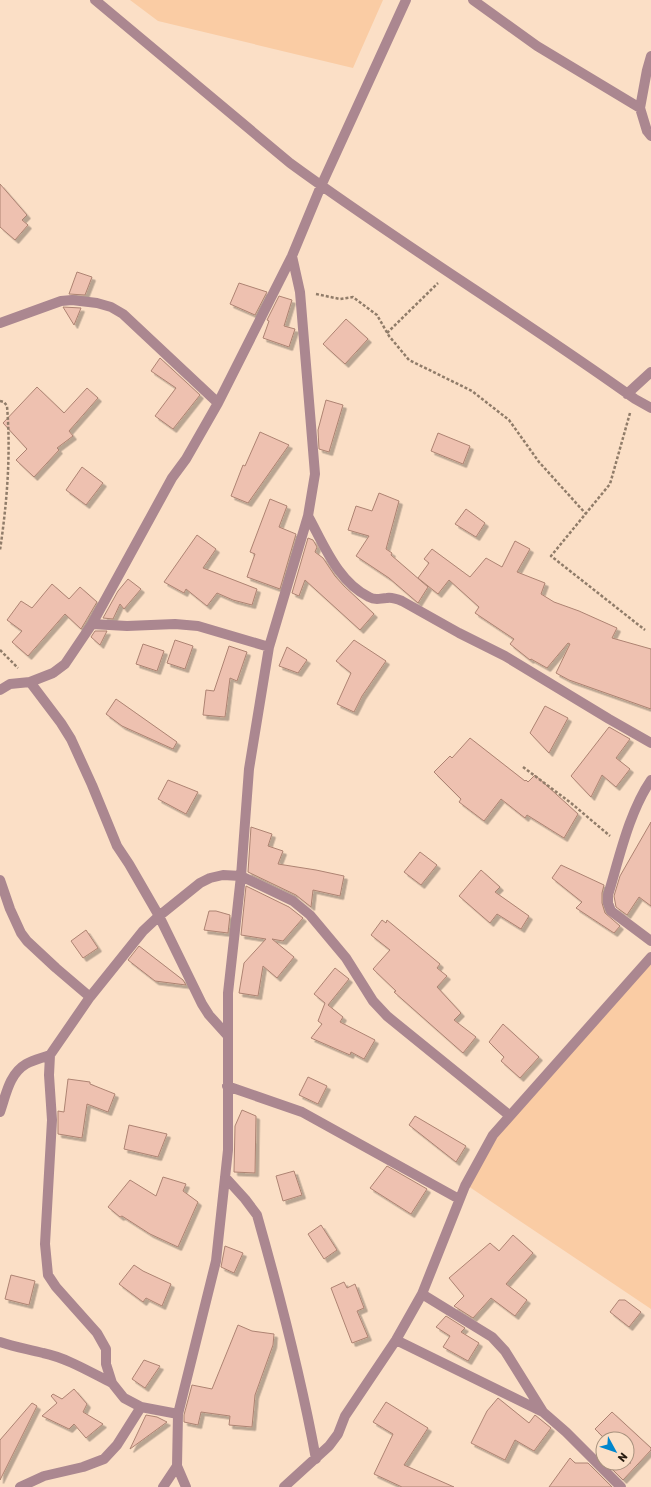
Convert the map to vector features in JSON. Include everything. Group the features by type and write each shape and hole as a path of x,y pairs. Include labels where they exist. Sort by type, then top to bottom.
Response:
{"street":[{"path":"95,0 269,146 321,186 631,396 651,408"},
{"path":"0,690 10,684 30,682 52,674 65,664 92,624 172,478 186,459 218,403 292,256 321,186 406,0"},
{"path":"473,0 537,46 640,108"},
{"path":"651,56 640,108 647,131 651,136"},
{"path":"186,1487 177,1466 178,1414 216,1261 228,1150 228,993 241,876 248,769 269,647 308,516 315,474 300,292 292,256"},
{"path":"0,323 61,301 72,300 111,307 123,314 218,403"},
{"path":"631,396 651,372"},
{"path":"308,516 331,559 348,582 370,598 378,600 395,598 402,601 459,633 505,656 609,719 651,742"},
{"path":"92,624 127,626 175,624 198,626 269,647"},
{"path":"30,682 61,723 71,739 90,779 117,846 159,916 202,1004 209,1015 227,1034"},
{"path":"651,780 637,805 622,847 608,895 608,903 611,911 651,941"},
{"path":"178,1414 141,1407 124,1398 112,1383 106,1364 106,1350 97,1333 56,1287 48,1275 44,1244 52,1120 49,1070 50,1055 90,997 142,932 159,916 200,884 210,878 223,875 241,876 293,901 310,915 346,958 373,1001 387,1016 509,1115"},
{"path":"0,880 14,920 24,937 56,968 90,997"},
{"path":"284,1487 330,1446 338,1434 345,1416 396,1340 422,1294 459,1199 493,1135 509,1115 540,1084 651,957"},
{"path":"0,1112 11,1079 17,1070 27,1064 50,1055"},
{"path":"228,1086 302,1112 459,1199"},
{"path":"225,1177 257,1215 276,1280 303,1388 316,1459"},
{"path":"422,1294 492,1336 505,1351 543,1412"},
{"path":"396,1340 543,1412 566,1432 621,1487"},
{"path":"0,1342 25,1350 43,1353 71,1363 112,1383"},
{"path":"20,1487 44,1476 83,1467 104,1459 117,1445 141,1407"},
{"path":"163,1487 177,1466"}],"path":[{"path":"387,333 450,272"},
{"path":"300,292 340,299 353,297 377,315 387,333 409,360 472,391 509,420 539,462 586,514"},
{"path":"631,396 610,484 551,556 645,630"},
{"path":"0,400 7,406 9,452 5,517 0,550"},
{"path":"0,650 30,682"},
{"path":"523,767 571,803 622,847"}],"shaded area":[{"path":"130,0 383,0 353,68 158,21"},
{"path":"651,959 651,1309 468,1186 496,1125"}],"building":[{"path":"0,184 27,215 22,220 28,225 15,240 0,227"},
{"path":"77,272 92,277 85,295 69,294"},
{"path":"239,283 267,292 255,315 230,304"},
{"path":"279,296 292,300 284,326 295,329 289,347 263,338 269,321 267,320"},
{"path":"63,307 81,308 74,325"},
{"path":"346,319 368,339 345,364 323,344"},
{"path":"160,358 200,395 173,429 155,416 176,388 151,371"},
{"path":"37,387 64,413 87,388 98,398 69,431 73,436 57,448 59,450 34,477 16,460 27,449 3,423"},
{"path":"326,400 343,405 329,452 319,449 318,430"},
{"path":"260,432 289,445 248,503 231,496 243,465 245,466"},
{"path":"438,433 470,446 463,464 431,451"},
{"path":"82,467 103,483 86,505 66,490"},
{"path":"379,493 399,501 386,549 428,587 418,603 389,578 356,556 369,536 348,530 356,506 372,511"},
{"path":"270,499 287,506 279,527 296,534 280,589 247,577 255,554 250,552"},
{"path":"466,509 485,523 476,537 455,524"},
{"path":"197,535 216,549 203,568 257,589 252,605 233,600 217,593 207,606 186,589 184,593 164,582"},
{"path":"308,538 313,540 317,547 315,552 323,558 335,576 374,614 360,630 305,580 299,596 292,593"},
{"path":"515,541 530,549 517,572 545,583 541,594 554,602 579,611 617,628 612,638 651,649 651,709 569,680 556,673 570,644 568,643 547,668 531,659 530,660 510,644 514,639 475,613 479,607 449,580 438,594 418,578 429,563 424,559 432,549 470,577 486,558 502,567"},
{"path":"128,579 141,589 124,609 120,604 113,619 103,618 118,591"},
{"path":"52,584 69,599 80,587 97,602 81,629 65,614 28,656 12,642 22,631 7,620 21,601 32,608"},
{"path":"95,631 107,631 100,645 91,637"},
{"path":"175,640 193,646 185,669 167,663"},
{"path":"354,640 386,661 362,696 354,712 337,704 351,673 336,661"},
{"path":"143,644 164,651 157,671 136,664"},
{"path":"229,646 247,652 237,681 230,678 225,717 203,715 206,690 214,691"},
{"path":"287,647 307,660 298,673 279,666"},
{"path":"116,699 177,742 173,749 122,726 106,714"},
{"path":"545,706 568,718 549,753 530,733"},
{"path":"609,727 630,739 616,758 630,769 616,787 602,775 591,797 571,776"},
{"path":"470,738 525,781 526,780 528,782 535,775 578,814 564,838 527,815 525,818 501,799 484,821 459,802 461,799 434,772 450,756 452,758"},
{"path":"168,780 198,792 186,814 158,799"},
{"path":"651,822 651,906 639,897 627,915 616,907 614,896 620,876"},
{"path":"251,827 272,834 268,846 283,851 278,864 344,876 340,896 313,890 311,907 296,895 248,872"},
{"path":"420,852 437,865 421,885 404,872"},
{"path":"561,865 604,885 602,903 605,913 620,926 614,933 576,908 582,902 552,878"},
{"path":"481,870 500,887 495,892 529,916 521,929 497,914 490,923 459,896"},
{"path":"246,886 289,907 303,918 283,941 272,939 294,957 277,978 263,966 258,996 239,993 244,963 266,939 241,935"},
{"path":"209,911 216,911 230,915 228,933 204,930"},
{"path":"382,920 386,923 387,920 440,964 437,968 447,976 437,987 461,1013 454,1020 476,1037 463,1053 394,992 396,991 373,969 390,950 371,935"},
{"path":"86,930 98,948 83,958 71,941"},
{"path":"139,946 183,980 186,985 155,981 128,960"},
{"path":"335,968 349,979 328,1005 343,1017 340,1022 375,1040 364,1059 351,1052 350,1055 311,1038 322,1024 318,1021 325,1003 314,994"},
{"path":"503,1024 539,1057 520,1078 501,1061 504,1057 489,1042"},
{"path":"308,1077 327,1086 318,1104 299,1095"},
{"path":"68,1079 90,1082 90,1084 115,1094 108,1112 87,1104 82,1138 58,1134 58,1111 64,1112"},
{"path":"242,1110 256,1116 255,1173 234,1172 235,1126"},
{"path":"415,1116 466,1146 456,1162 409,1125"},
{"path":"129,1125 167,1134 158,1157 124,1149"},
{"path":"387,1166 427,1189 411,1214 370,1188"},
{"path":"294,1171 302,1195 283,1201 276,1176"},
{"path":"163,1177 186,1184 183,1191 198,1202 178,1247 150,1234 122,1216 120,1217 108,1207 130,1180 156,1196"},
{"path":"321,1225 337,1250 324,1259 308,1234"},
{"path":"513,1235 533,1253 506,1284 527,1300 515,1316 491,1298 473,1318 454,1306 464,1296 449,1278 490,1243 499,1251"},
{"path":"225,1246 243,1253 234,1273 221,1267"},
{"path":"134,1265 143,1271 171,1284 162,1306 146,1298 143,1302 119,1284"},
{"path":"11,1275 35,1281 29,1305 5,1299"},
{"path":"344,1282 347,1288 355,1284 364,1308 357,1311 368,1337 352,1343 331,1288"},
{"path":"619,1300 625,1300 641,1312 629,1327 610,1312"},
{"path":"446,1316 465,1328 461,1332 479,1343 468,1361 443,1347 450,1336 436,1327"},
{"path":"238,1325 252,1331 274,1334 273,1345 255,1395 252,1427 229,1425 230,1416 201,1412 198,1425 184,1422 184,1415 192,1385 212,1389"},
{"path":"144,1360 160,1366 145,1388 132,1379"},
{"path":"74,1389 87,1404 83,1412 103,1424 86,1438 74,1424 69,1429 42,1416 57,1403 51,1396 53,1394 62,1399"},
{"path":"498,1398 529,1423 535,1415 551,1428 534,1451 515,1440 505,1460 471,1443 487,1411"},
{"path":"386,1402 428,1428 404,1465 454,1487 402,1487 374,1474 393,1434 373,1422"},
{"path":"32,1403 37,1406 0,1480 0,1440"},
{"path":"612,1412 633,1431 597,1431 595,1429"},
{"path":"146,1415 157,1417 167,1422 130,1449"},
{"path":"635,1433 651,1448 651,1450 635,1467"},
{"path":"570,1458 575,1463 588,1463 612,1487 549,1487"},
{"path":"614,1471 631,1471 623,1480"}]}
